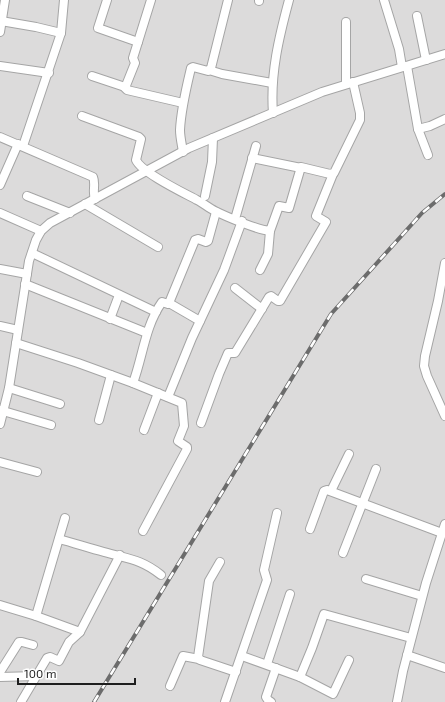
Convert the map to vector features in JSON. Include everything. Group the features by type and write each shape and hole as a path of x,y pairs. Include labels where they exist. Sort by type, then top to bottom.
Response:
{"street":[{"path":"0,32 5,0"},
{"path":"0,183 20,145 49,73 62,33 64,0"},
{"path":"107,0 98,28 138,42"},
{"path":"125,87 135,63 133,58 151,0"},
{"path":"210,70 228,0"},
{"path":"273,113 272,83 281,30 289,0"},
{"path":"384,0 404,67 418,129 428,155"},
{"path":"417,16 426,60"},
{"path":"1,21 62,33"},
{"path":"201,423 228,353 235,353 270,296 280,301 326,222 316,216 333,174 360,120 360,113 350,83 346,22"},
{"path":"0,424 2,410 9,388 25,284 32,253 41,231 50,223 183,152 213,138 322,92 445,54"},
{"path":"0,66 49,73"},
{"path":"183,152 180,131 183,102 191,68 193,67 210,70 222,74 272,83"},
{"path":"92,76 125,87 126,90 183,102"},
{"path":"82,116 139,137 141,139 136,161 148,171 181,192 196,199 216,212 270,231"},
{"path":"418,129 430,126 445,119"},
{"path":"0,137 93,177 93,192 95,199"},
{"path":"206,196 212,162 213,138"},
{"path":"168,397 185,355 224,270 256,146"},
{"path":"252,158 301,168 303,166 333,174"},
{"path":"260,270 269,252 270,231 279,206 289,208 301,168"},
{"path":"27,196 70,213"},
{"path":"85,204 158,247"},
{"path":"170,303 195,240 198,239 206,242 208,241 216,212"},
{"path":"0,214 41,231"},
{"path":"32,253 156,312"},
{"path":"0,269 27,274"},
{"path":"444,269 433,325 424,356 424,366 426,376 445,416"},
{"path":"25,284 147,333"},
{"path":"235,288 262,309"},
{"path":"110,319 119,295"},
{"path":"133,383 147,333 162,302 168,304 170,303 200,321"},
{"path":"0,326 18,330"},
{"path":"16,343 78,363 181,402 184,426 178,441 188,449 143,531"},
{"path":"99,420 111,375"},
{"path":"9,388 60,404"},
{"path":"144,430 158,393"},
{"path":"2,410 51,425"},
{"path":"331,491 349,454"},
{"path":"0,462 36,472"},
{"path":"343,553 376,469"},
{"path":"310,529 324,491 327,490 442,533"},
{"path":"225,702 267,580 264,570 277,513"},
{"path":"36,616 65,518"},
{"path":"398,702 407,655 422,596 445,524"},
{"path":"59,538 143,563 152,567 162,575"},
{"path":"21,702 48,658 58,661 60,660 69,642 80,632 120,555"},
{"path":"199,659 209,581 220,562"},
{"path":"366,579 422,596"},
{"path":"267,664 290,594"},
{"path":"0,605 80,632"},
{"path":"300,677 324,614 411,638"},
{"path":"0,672 19,642 33,644"},
{"path":"407,655 445,668"},
{"path":"170,686 183,656 199,659 236,672"},
{"path":"242,656 300,677 332,694 349,660"},
{"path":"271,702 266,697 276,668"},
{"path":"0,677 36,676"}],"shaded area":[{"path":"0,0 445,0 445,702 0,702"}],"railway":[{"path":"94,702 331,314 422,213 445,194"}]}
